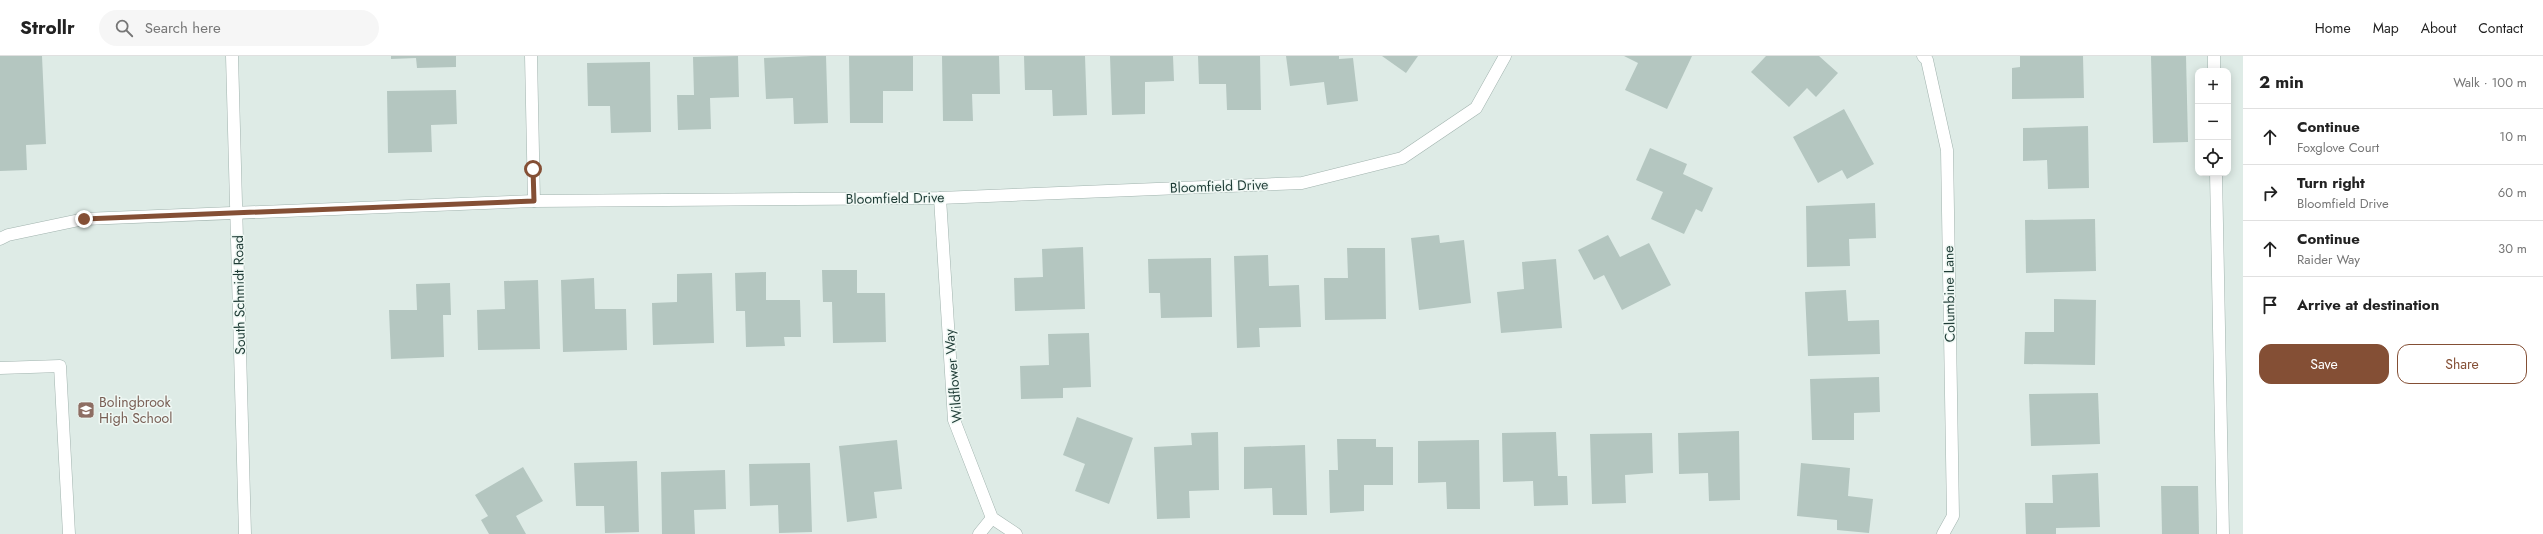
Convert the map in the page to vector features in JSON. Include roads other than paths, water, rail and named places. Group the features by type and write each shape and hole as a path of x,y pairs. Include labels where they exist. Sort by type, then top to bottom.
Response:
{"street":[{"name":"South Schmidt Road","path":"232,56 245,534"},
{"path":"531,56 534,201"},
{"name":"Bloomfield Drive","path":"0,239 8,235 84,219 236,215 534,201 940,198 1302,183 1402,158 1476,108 1505,56"},
{"name":"Columbine Lane","path":"1923,56 1927,60 1947,150 1953,516 1943,534"},
{"path":"2214,56 2214,68"},
{"path":"2216,176 2222,534"},
{"name":"Wildflower Way","path":"940,198 954,420 992,518"},
{"path":"0,368 60,366 69,534"},
{"path":"979,534 992,518 1016,534"}],"place":[{"name":"Bolingbrook High School","path":"86,410"}]}
